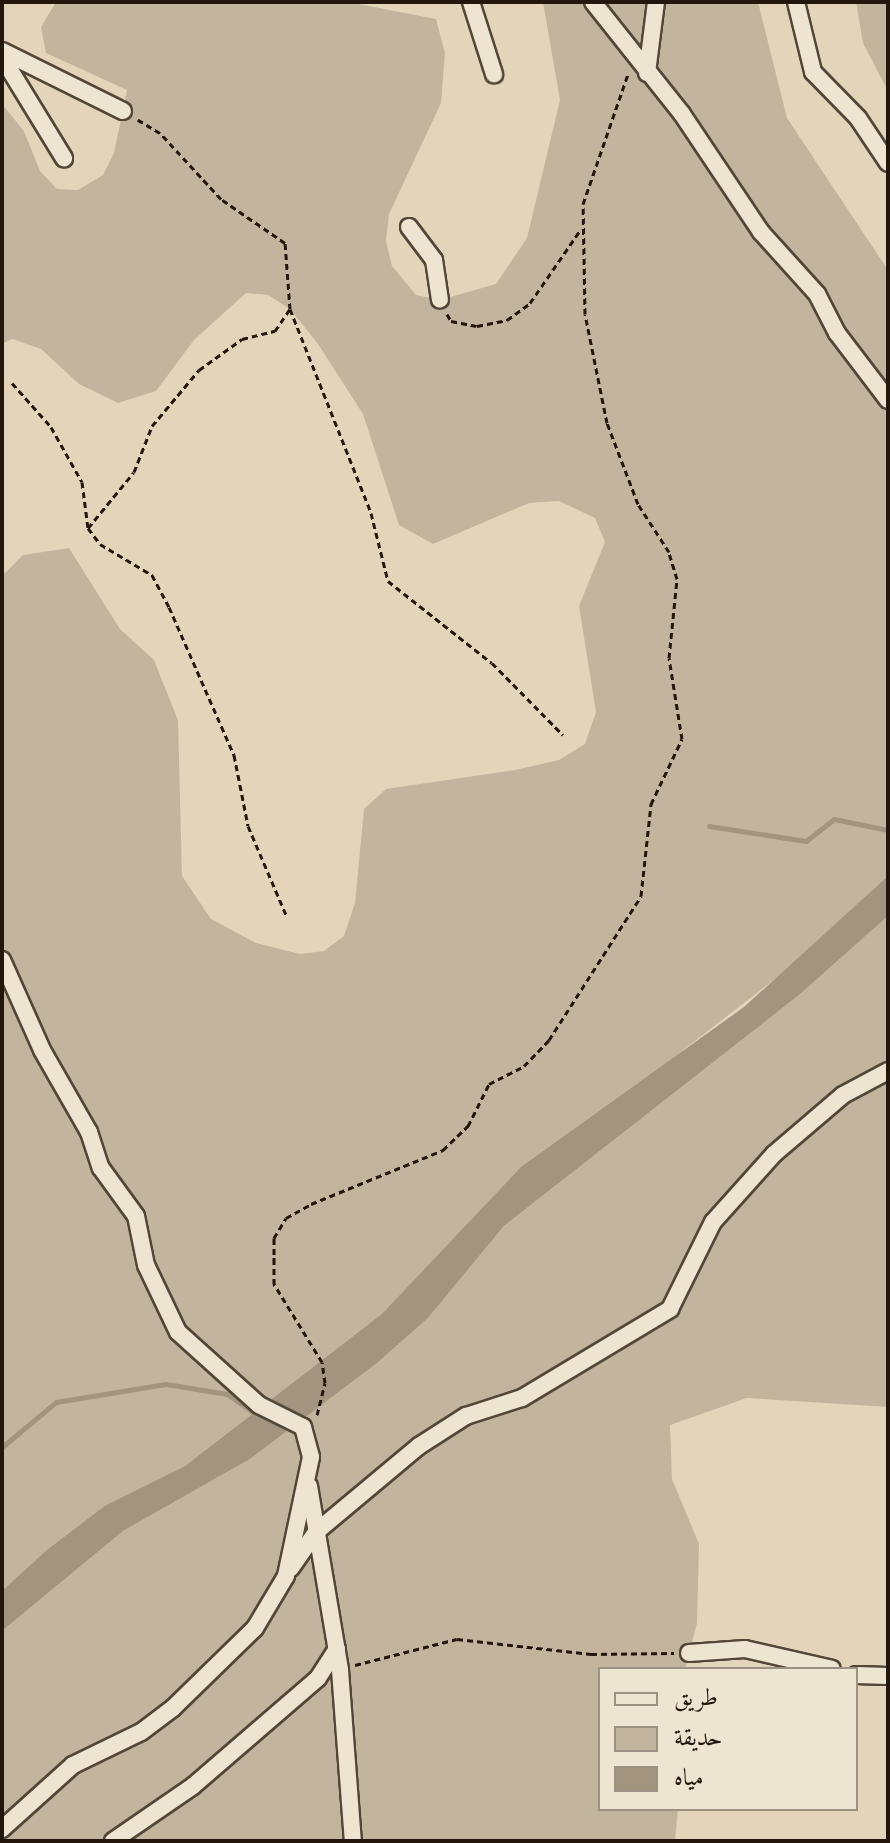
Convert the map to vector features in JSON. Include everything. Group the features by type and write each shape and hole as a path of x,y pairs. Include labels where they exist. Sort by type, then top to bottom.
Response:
{"street":[{"path":"471,2 494,74"},
{"path":"593,2 761,232 817,294 837,333 888,400"},
{"path":"647,73 656,2"},
{"path":"796,2 813,72 849,106 888,163"},
{"path":"2,51 123,111"},
{"path":"2,57 64,158"},
{"path":"409,227 434,260 440,300"},
{"path":"2,960 42,1050 89,1132 101,1168 136,1216 146,1265 178,1332 259,1405 303,1427 311,1442 308,1475 286,1576"},
{"path":"2,1829 73,1765 141,1732 173,1708 255,1628 316,1532 443,1431 522,1398 670,1309 713,1222 774,1154 843,1095 888,1071"},
{"path":"308,1475 340,1670 353,1841"},
{"path":"113,1841 193,1786 318,1678 337,1649"},
{"path":"689,1653 745,1649 823,1667"},
{"path":"858,1675 888,1676"}],"path":[{"path":"303,1427 317,1415 325,1383 322,1362 274,1284 274,1238 286,1218 311,1204 443,1150 468,1126 489,1084 524,1066 549,1040 641,896 651,804 682,739 669,658 677,579 669,552 638,504 593,373 582,228 589,173 624,92 633,55"},
{"path":"123,111 160,133 221,199 285,243 290,309 371,513 388,581 492,663 563,735"},
{"path":"440,300 451,321 477,326 507,320 530,303 582,228"},
{"path":"88,528 134,472 152,426 199,370 242,339 275,331 290,309"},
{"path":"12,383 51,427 82,482 88,528 100,544 152,575 169,607 234,755 248,826 287,917"},
{"path":"340,1670 457,1639 591,1654 689,1653"}],"green space":[{"path":"56,2 348,2 436,19 445,53 441,103 389,214 386,241 392,266 416,295 440,300 496,284 527,238 560,100 543,2 758,2 787,118 888,270 888,876 798,961 682,1051 383,1314 185,1466 106,1505 2,1591 2,576 23,555 69,548 120,629 154,660 178,720 182,876 211,919 256,943 300,954 324,951 344,936 355,903 364,809 386,789 515,770 559,760 585,744 596,712 579,606 605,542 595,518 559,501 529,503 433,544 399,525 363,414 318,344 290,309 268,295 246,293 194,340 156,391 118,403 79,384 41,349 12,339 2,344 2,104 24,131 40,171 57,189 78,190 103,175 114,153 127,90 46,53 41,27"},
{"path":"856,2 888,2 888,91 863,43"},
{"path":"888,916 888,1407 747,1398 670,1425 672,1479 699,1544 697,1623 686,1667 598,1667 598,1811 678,1811 675,1841 2,1841 2,1631 123,1531 250,1459 377,1363 428,1318 504,1226 799,995"}],"water":[{"path":"888,876 888,916 799,995 504,1226 428,1318 377,1363 250,1459 123,1531 2,1631 2,1591 47,1550 106,1505 185,1466 382,1314 521,1167 744,1007"}],"waterway":[{"path":"709,826 806,841 834,819 888,830"},
{"path":"2,1447 56,1402 166,1384 227,1394 256,1414"}]}
